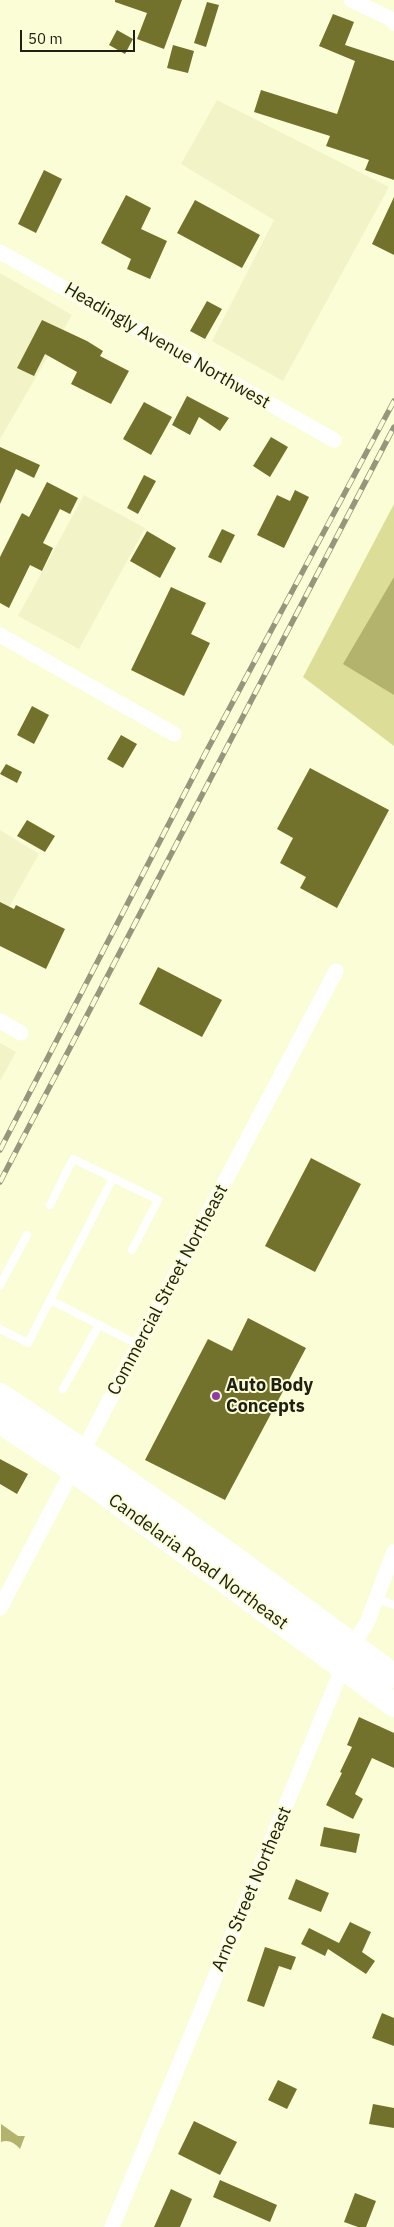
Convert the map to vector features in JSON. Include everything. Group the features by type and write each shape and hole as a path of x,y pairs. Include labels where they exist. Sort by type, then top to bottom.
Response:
{"main road":[{"name":"Candelaria Road Northeast","path":"0,1394 84,1450 394,1676"},
{"name":"Candelaria Road Northeast","path":"0,1422 73,1470 394,1705"}],"street":[{"path":"351,0 394,22"},
{"name":"Headingly Avenue Northwest","path":"0,252 334,440"},
{"path":"0,636 174,734"},
{"name":"Commercial Street Northeast","path":"0,1608 336,971"},
{"path":"0,1021 21,1033"},
{"name":"Arno Street Northeast","path":"112,2227 352,1645 367,1623 394,1552"}],"lane":[{"path":"50,1205 73,1159 158,1200 132,1250"},
{"path":"0,1329 28,1343 113,1178"},
{"path":"0,1285 27,1235"},
{"path":"50,1300 139,1345"},
{"path":"63,1389 99,1325"},
{"path":"376,1598 394,1605"}],"shaded area":[{"path":"217,100 389,187 283,381 212,341 274,220 181,164"},
{"path":"0,273 72,315 0,439"},
{"path":"84,495 145,528 79,649 18,616"},
{"path":"394,504 394,746 303,677"},
{"path":"394,577 394,695 343,664"},
{"path":"0,830 39,854 0,923"},
{"path":"0,1043 16,1052 0,1081"},
{"path":"1,2124 18,2136 25,2136 20,2149 11,2142 1,2142"}],"building":[{"path":"115,0 182,0 164,49 137,39 147,13 115,2"},
{"path":"207,2 219,5 206,47 194,43"},
{"path":"333,14 354,22 345,45 394,61 394,180 365,170 369,160 326,146 330,136 254,112 261,90 337,114 355,61 319,46"},
{"path":"117,30 133,39 125,54 109,45"},
{"path":"173,45 194,51 188,73 167,68"},
{"path":"44,170 62,179 36,233 18,224"},
{"path":"126,195 151,208 141,229 167,241 150,279 127,269 131,259 101,243"},
{"path":"394,197 394,255 372,244"},
{"path":"195,200 260,235 242,268 177,233"},
{"path":"207,301 222,309 205,339 190,331"},
{"path":"42,320 87,341 103,351 100,356 129,371 111,404 71,384 77,372 45,354 34,376 17,368"},
{"path":"187,396 229,418 220,431 199,417 190,435 172,425"},
{"path":"144,402 172,417 151,455 123,439"},
{"path":"271,437 288,447 270,477 253,466"},
{"path":"0,447 40,465 34,478 16,469 0,504"},
{"path":"144,475 156,481 138,514 127,508"},
{"path":"47,482 78,498 70,514 60,509 43,543 53,548 42,571 30,565 9,608 0,603 0,557 22,513 29,517"},
{"path":"295,490 309,497 284,548 257,535 277,495 290,501"},
{"path":"222,529 235,535 221,563 208,557"},
{"path":"147,531 176,548 160,578 130,561"},
{"path":"171,587 206,603 191,634 210,643 184,696 131,670"},
{"path":"32,706 49,715 34,744 17,735"},
{"path":"121,735 137,744 123,768 107,759"},
{"path":"6,764 22,772 17,783 0,774"},
{"path":"310,768 389,810 337,908 300,888 306,877 280,863 293,838 277,829"},
{"path":"27,820 55,836 45,852 17,836"},
{"path":"0,902 14,909 16,905 65,929 46,969 0,946"},
{"path":"158,967 222,1000 202,1037 139,1004"},
{"path":"311,1158 361,1184 315,1272 265,1246"},
{"path":"248,1318 306,1348 225,1500 145,1460 208,1339 232,1351"},
{"path":"0,1459 28,1474 17,1494 0,1484"},
{"path":"359,1717 394,1733 394,1768 372,1758 355,1794 363,1799 353,1819 326,1805 342,1773 340,1772 352,1747 347,1745"},
{"path":"324,1827 360,1834 356,1853 320,1846"},
{"path":"296,1879 329,1893 321,1912 288,1899"},
{"path":"350,1922 371,1932 362,1952 375,1961 366,1974 328,1949 325,1956 301,1944 309,1928 339,1943"},
{"path":"265,1947 296,1957 291,1970 279,1966 264,2007 247,2001"},
{"path":"382,2013 394,2018 394,2046 372,2038"},
{"path":"278,2080 297,2089 287,2109 268,2100"},
{"path":"373,2104 394,2108 394,2128 369,2124"},
{"path":"194,2121 237,2142 220,2175 178,2154"},
{"path":"220,2180 277,2205 270,2222 213,2197"},
{"path":"171,2189 192,2199 180,2227 154,2227"},
{"path":"355,2193 376,2201 366,2227 358,2227 344,2222"}],"railway":[{"path":"0,1150 205,754 394,401"},
{"path":"0,1182 394,427"}],"place":[{"name":"Auto Body Concepts","path":"216,1396"}]}
